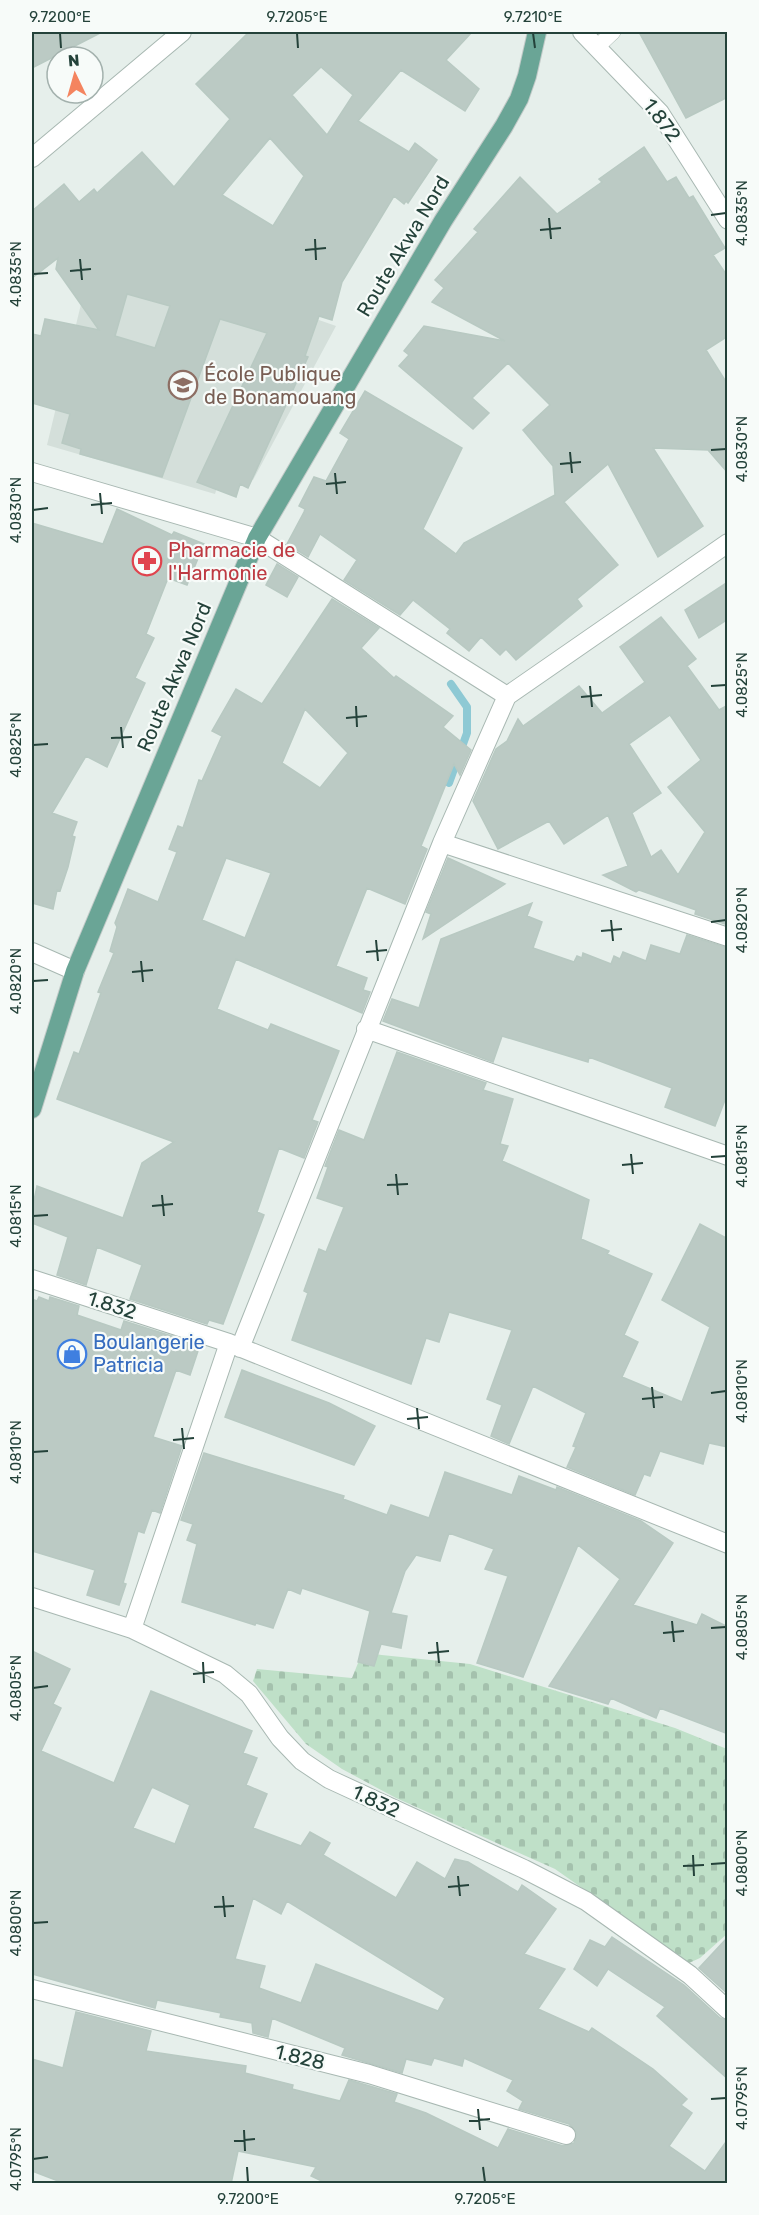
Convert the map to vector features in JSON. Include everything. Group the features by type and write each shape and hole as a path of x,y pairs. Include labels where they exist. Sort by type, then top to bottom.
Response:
{"main road":[{"name":"Route Akwa Nord","path":"32,1109 75,971 257,538 437,231 509,117 528,76 537,32"}],"street":[{"path":"32,158 182,32"},
{"name":"1.872","path":"582,32 660,113 728,220"},
{"path":"32,472 257,538 507,696"},
{"path":"132,1629 234,1346 442,843 507,696 728,543"},
{"path":"442,843 728,937"},
{"path":"32,952 75,971"},
{"path":"366,1029 728,1156"},
{"name":"1.832","path":"32,1279 234,1346 728,1544"},
{"name":"1.832","path":"32,1597 132,1629 237,1682 280,1738 302,1761 320,1773 524,1869 586,1901 682,1968 728,2010"},
{"name":"1.828","path":"32,1989 369,2074 566,2135"}],"lane":[{"path":"597,46 614,32"}],"shaded area":[{"name":"École Publique de Bonamouang","path":"96,242 336,326 253,480 223,468 215,494 47,445"}],"green space":[{"path":"362,1653 470,1664 675,1728 727,1749 727,1934 700,1958 689,1963 555,1869 396,1798 342,1769 306,1744 253,1681 257,1669 352,1678"}],"building":[{"path":"32,32 102,32 77,45 45,45 45,61 32,68"},
{"path":"249,32 472,32 446,60 479,89 465,111 401,70 358,121 409,152 415,143 437,160 408,203 406,201 404,204 394,196 342,282 332,320 319,316 305,356 308,357 248,488 240,484 236,497 197,482 267,333 220,319 162,477 80,454 81,449 62,443 70,414 32,403 32,334 41,336 45,319 99,330 56,269 58,258 32,278 32,211 64,184 79,202 94,189 97,193 142,152 174,187 230,119 196,84","holes":["321,67 353,95 327,135 292,95","270,138 304,176 273,226 222,195","127,294 170,306 155,348 115,336"]},
{"path":"639,32 728,32 728,97 686,118"},
{"path":"644,147 667,182 676,177 689,198 693,196 725,248 713,255 728,277 728,336 706,350 728,385 728,473 708,450 653,448 703,526 658,557 608,464 564,502 618,565 577,599 582,606 516,660 506,649 500,655 481,637 469,651 447,633 450,629 413,600 400,615 344,580 357,560 320,534 308,557 287,544 304,512 305,509 299,506 314,477 326,481 349,439 340,433 365,391 462,448 423,529 456,554 464,543 555,495 553,466 523,430 550,405 508,363 472,398 489,413 473,429 399,366 409,355 404,351 424,326 505,341 432,302 444,288 435,280 478,232 474,229 520,177 557,214 602,182 599,179"},
{"path":"117,509 172,535 174,532 204,544 187,585 168,578 146,634 154,638 135,678 145,683 107,767 86,756 52,813 77,822 72,836 75,837 68,867 60,891 57,890 53,909 32,903 32,523 103,544"},
{"path":"277,564 298,577 287,597 266,585"},
{"path":"728,582 728,619 699,638 685,610"},
{"path":"332,599 379,628 361,648 394,678 396,676 453,716 443,727 471,750 460,775 454,764 421,846 427,849 405,904 367,888 336,966 367,978 363,990 370,992 362,1013 236,959 217,1009 268,1030 271,1024 339,1051 312,1120 318,1122 304,1158 279,1148 257,1212 264,1215 223,1324 209,1320 207,1324 130,1299 142,1265 97,1247 86,1285 57,1275 68,1237 32,1223 32,1210 37,1186 123,1218 142,1163 174,1142 57,1099 74,1052 79,1054 101,993 98,992 114,953 110,951 117,927 115,923 128,889 158,902 177,852 169,849 178,826 183,828 199,780 202,781 222,736 212,731 236,689 262,704","holes":["305,709 348,753 320,788 282,763","226,858 271,873 245,938 202,920"]},
{"path":"661,617 696,659 687,666 719,710 728,705 728,925 695,914 696,910 639,890 636,892 603,875 628,866 608,815 564,844 549,821 498,849 473,801 496,749 507,741 518,719 523,726 579,686 602,713 645,682 620,647","holes":["670,715 701,760 668,787 705,832 678,875 661,850 651,857 632,813 661,793 629,744"]},
{"path":"448,858 505,884 423,939 431,914 426,912"},
{"path":"532,903 527,916 542,922 533,948 574,962 577,956 582,958 583,953 611,964 614,956 620,959 623,952 646,961 651,945 680,954 687,935 728,948 728,1092 715,1126 665,1107 672,1088 589,1057 588,1062 502,1036 493,1062 383,1021 392,999 419,1008 441,939"},
{"path":"397,1052 486,1083 483,1090 513,1099 500,1144 508,1146 502,1161 589,1200 581,1239 609,1251 607,1254 652,1274 624,1335 638,1342 622,1377 682,1402 710,1327 662,1300 700,1224 728,1239 728,1447 709,1443 703,1464 660,1451 650,1476 644,1474 635,1495 567,1467 576,1447 573,1446 586,1413 533,1386 509,1444 491,1436 502,1405 487,1399 512,1330 449,1312 439,1342 426,1338 411,1384 292,1340 308,1293 304,1291 319,1249 326,1252 344,1207 317,1198 328,1167 325,1166 339,1130 364,1140"},
{"path":"39,1297 49,1301 50,1297 79,1306 77,1315 121,1330 124,1321 200,1345 190,1375 176,1370 153,1437 182,1446 160,1513 152,1510 144,1533 138,1531 119,1605 87,1595 95,1570 32,1551 32,1299 37,1301"},
{"path":"242,1370 329,1403 375,1426 354,1465 225,1417"},
{"path":"204,1453 344,1496 343,1499 387,1515 391,1505 429,1518 445,1472 512,1495 519,1476 556,1490 557,1487 641,1521 673,1543 633,1605 697,1625 702,1614 728,1627 728,1734 660,1708 656,1718 611,1698 608,1704 549,1686 620,1579 578,1545 523,1677 477,1663 508,1576 485,1569 494,1549 449,1533 440,1561 416,1555 405,1571 391,1613 407,1616 401,1648 381,1644 374,1666 358,1662 370,1611 302,1588 300,1594 288,1589 273,1628 256,1623 255,1625 182,1602 197,1544 187,1540 193,1524 181,1520"},
{"path":"32,1651 70,1669 53,1704 61,1708 41,1751 114,1783 151,1691 252,1731 243,1753 257,1758 246,1785 267,1794 253,1828 301,1846 310,1832 330,1843 323,1855 396,1898 417,1862 445,1879 455,1859 468,1862 518,1892 522,1885 556,1909 524,1954 565,1969 538,2009 589,2032 592,2028 653,2069 687,2099 681,2105 692,2113 669,2146 705,2171 728,2139 728,2184 328,2184 311,2176 316,2167 238,2151 231,2184 66,2184 32,2171 32,2059 63,2068 76,2012 151,2031 146,2051 246,2066 245,2073 293,2085 292,2089 340,2101 349,2080 397,2094 394,2102 426,2113 498,2148 508,2129 563,2146 574,2143 577,2133 569,2124 519,2109 523,2101 507,2091 513,2080 464,2058 462,2066 434,2058 431,2065 406,2059 402,2073 342,2055 345,2048 272,2018 268,2037 253,2033 252,2023 220,2017 221,2013 157,2000 155,2008 32,1974","holes":["152,1787 190,1805 175,1844 133,1828","253,1898 281,1914 287,1901 445,1998 438,2011 316,1964 301,2003 259,1988 265,1966 235,1959"]},
{"path":"612,1937 684,1985 720,2018 728,2021 728,2079 657,2016 665,2007 608,1969 597,1986 574,1969 590,1940 605,1947"},
{"path":"728,1937 728,1994 699,1968"}],"waterway":[{"path":"449,783 467,733 467,707 451,684"}],"place":[{"name":"École Publique de Bonamouang","path":"183,385"},
{"name":"Pharmacie de l'Harmonie","path":"147,561"},
{"name":"Boulangerie Patricia","path":"72,1354"}]}
